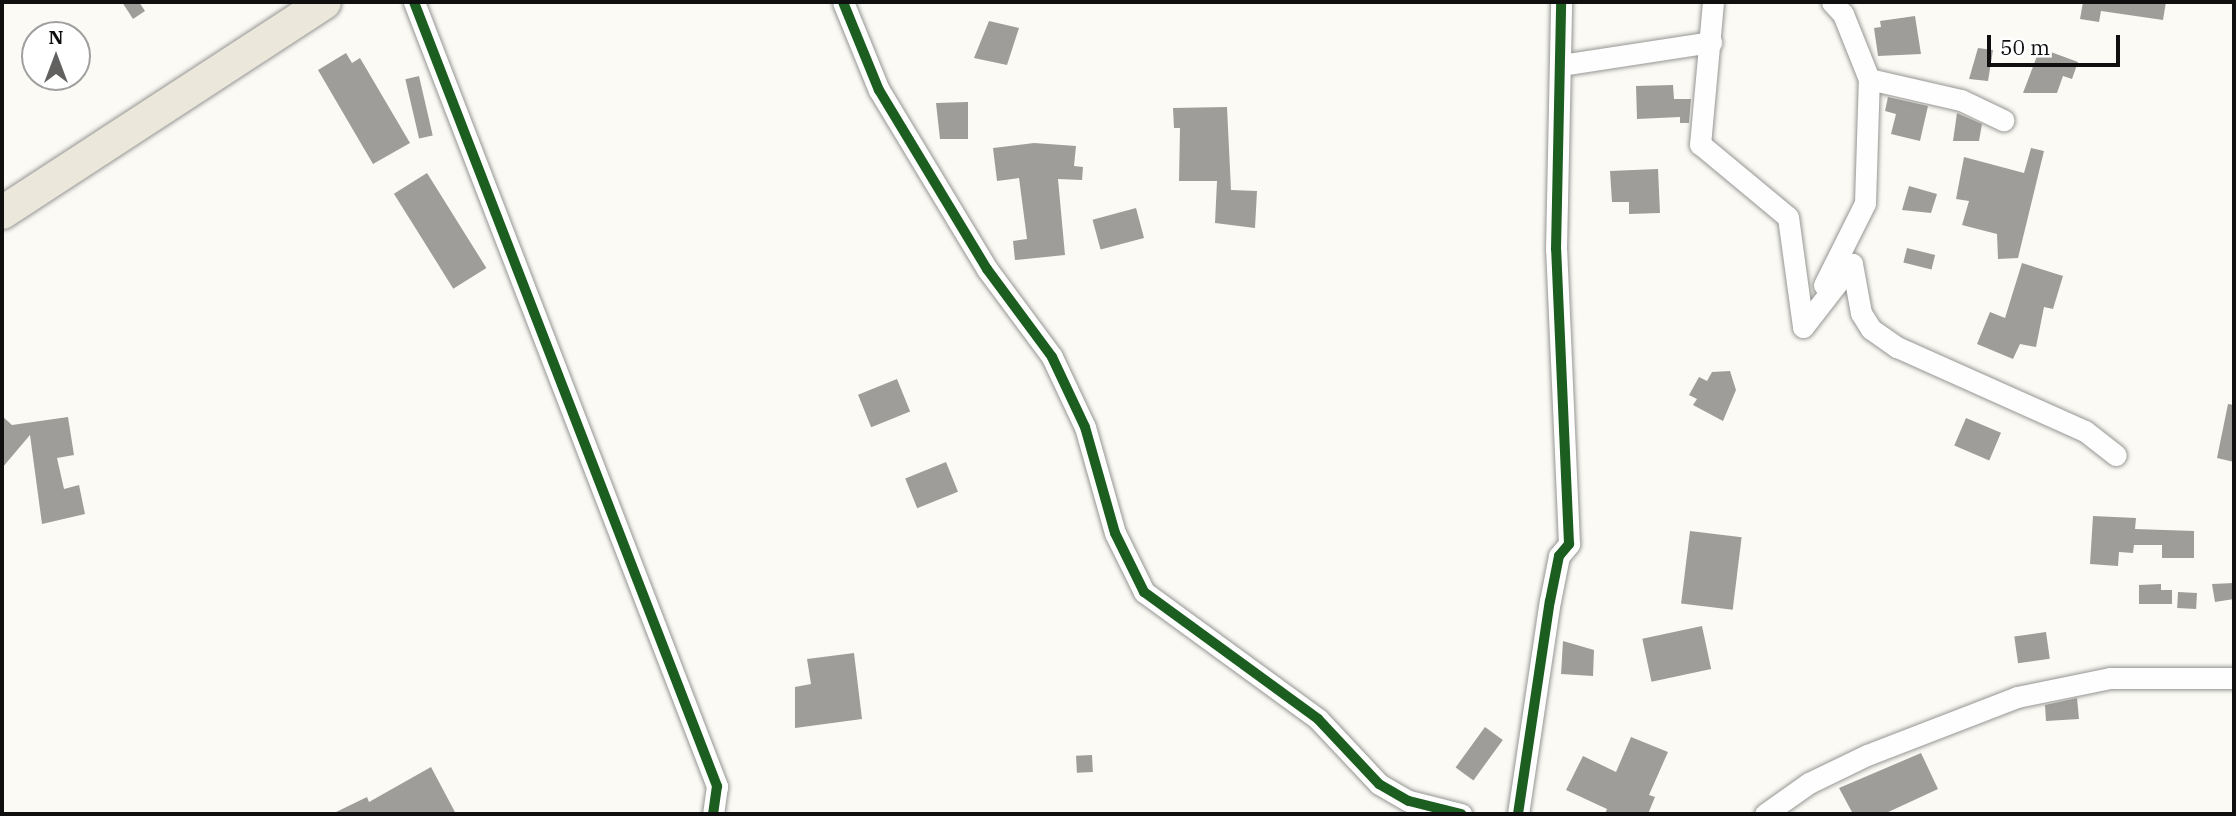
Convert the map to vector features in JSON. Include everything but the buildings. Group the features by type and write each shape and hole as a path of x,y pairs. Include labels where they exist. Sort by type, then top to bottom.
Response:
{"main road":[{"path":"2,212 324,2"}],"street":[{"path":"414,2 718,786 713,814"},
{"path":"843,2 879,90 987,269 1052,357 1085,427 1115,533 1144,592 1318,719 1379,784 1409,801 1450,813"},
{"path":"1518,814 1550,601 1559,556 1569,544 1556,249 1561,2"},
{"path":"1713,2 1700,145 1788,217 1803,327"},
{"path":"1803,327 1865,203 1869,79 1843,14 1832,2"},
{"path":"1561,65 1711,42"},
{"path":"1869,79 1961,100 2003,120"},
{"path":"1803,327 1852,264 1861,313 1871,329 1897,347 2085,431 2116,455"},
{"path":"1765,814 1809,783 1867,755 2017,697 2110,678 2234,678"}],"cycle path":[{"path":"414,2 717,786 713,814"},
{"path":"843,2 879,90 987,269 1052,357 1085,427 1115,533 1144,592 1318,719 1379,784 1409,801 1461,814"},
{"path":"1518,814 1550,601 1559,556 1569,544 1556,249 1561,2"}]}
